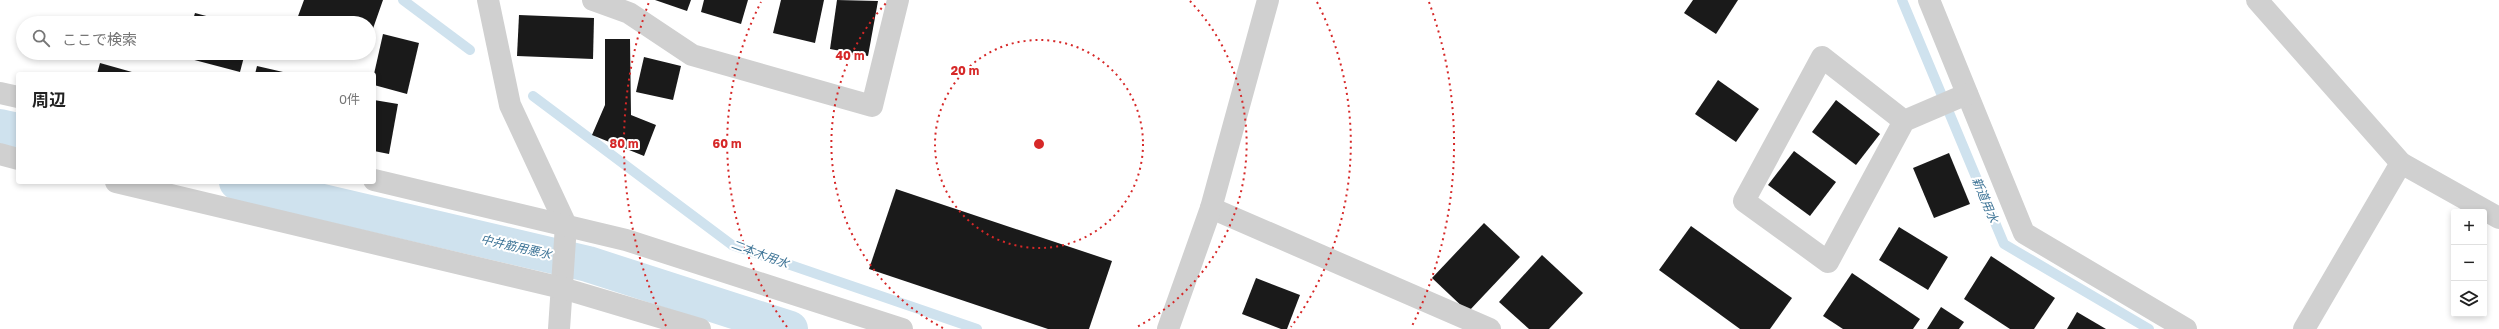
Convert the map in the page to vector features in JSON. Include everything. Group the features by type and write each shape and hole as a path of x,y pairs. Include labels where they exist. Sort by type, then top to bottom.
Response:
{"street":[{"path":"488,0 510,105 566,225 559,329"},
{"path":"593,0 629,13 692,55 872,106 898,0"},
{"path":"1168,329 1211,208 1268,0"},
{"path":"1929,0 1964,95 2024,233 2186,329"},
{"path":"2257,0 2401,163 2499,218"},
{"path":"1904,121 1822,57 1744,201 1828,262 1904,121 1964,95"},
{"path":"0,93 16,97"},
{"path":"0,154 16,158"},
{"path":"2304,329 2401,163"},
{"path":"376,180 626,240 902,329"},
{"path":"124,184 562,288 700,329"},
{"path":"1211,208 1490,329"}],"building":[{"path":"304,0 383,0 376,20 376,16 298,16"},
{"path":"655,0 691,0 687,11"},
{"path":"704,0 748,0 741,24 701,12"},
{"path":"781,0 824,0 815,43 773,33"},
{"path":"837,0 878,1 868,56 830,49"},
{"path":"1693,0 1738,0 1716,34 1684,13"},
{"path":"195,13 206,16 194,16"},
{"path":"519,15 594,18 593,59 517,56"},
{"path":"383,34 419,43 407,94 376,86 376,72 374,72"},
{"path":"605,39 630,39 631,115 656,125 644,156 592,135 605,105"},
{"path":"644,57 681,66 673,100 636,92"},
{"path":"194,60 243,60 240,72"},
{"path":"100,63 132,72 98,72"},
{"path":"257,66 283,72 256,72"},
{"path":"1718,80 1759,109 1736,142 1695,114"},
{"path":"376,100 398,104 389,154 376,151"},
{"path":"1836,100 1880,134 1856,165 1812,132"},
{"path":"1794,151 1836,182 1810,216 1768,185"},
{"path":"1949,153 1970,204 1934,218 1913,168"},
{"path":"896,189 1112,261 1089,329 1048,329 869,269"},
{"path":"1484,223 1520,257 1468,312 1432,278"},
{"path":"1691,226 1792,298 1770,329 1740,329 1659,270"},
{"path":"1899,227 1948,257 1928,290 1879,260"},
{"path":"1542,255 1583,293 1549,329 1529,329 1499,302"},
{"path":"1991,256 2055,298 2034,329 2010,329 1964,299"},
{"path":"1852,273 1920,319 1913,329 1843,329 1823,316"},
{"path":"1256,278 1300,295 1287,329 1281,329 1242,314"},
{"path":"1941,307 1964,322 1959,329 1927,329"},
{"path":"2077,312 2106,329 2067,329"}],"waterway":[{"name":"二本木用水","path":"403,0 470,50"},
{"name":"新道用水","path":"1902,0 2004,244 2149,329"},
{"name":"二本木用水","path":"533,96 732,245 977,329"},
{"name":"中井筋用悪水","path":"0,127 16,131"},
{"name":"中井筋用悪水","path":"246,184 588,264 790,329"}]}
